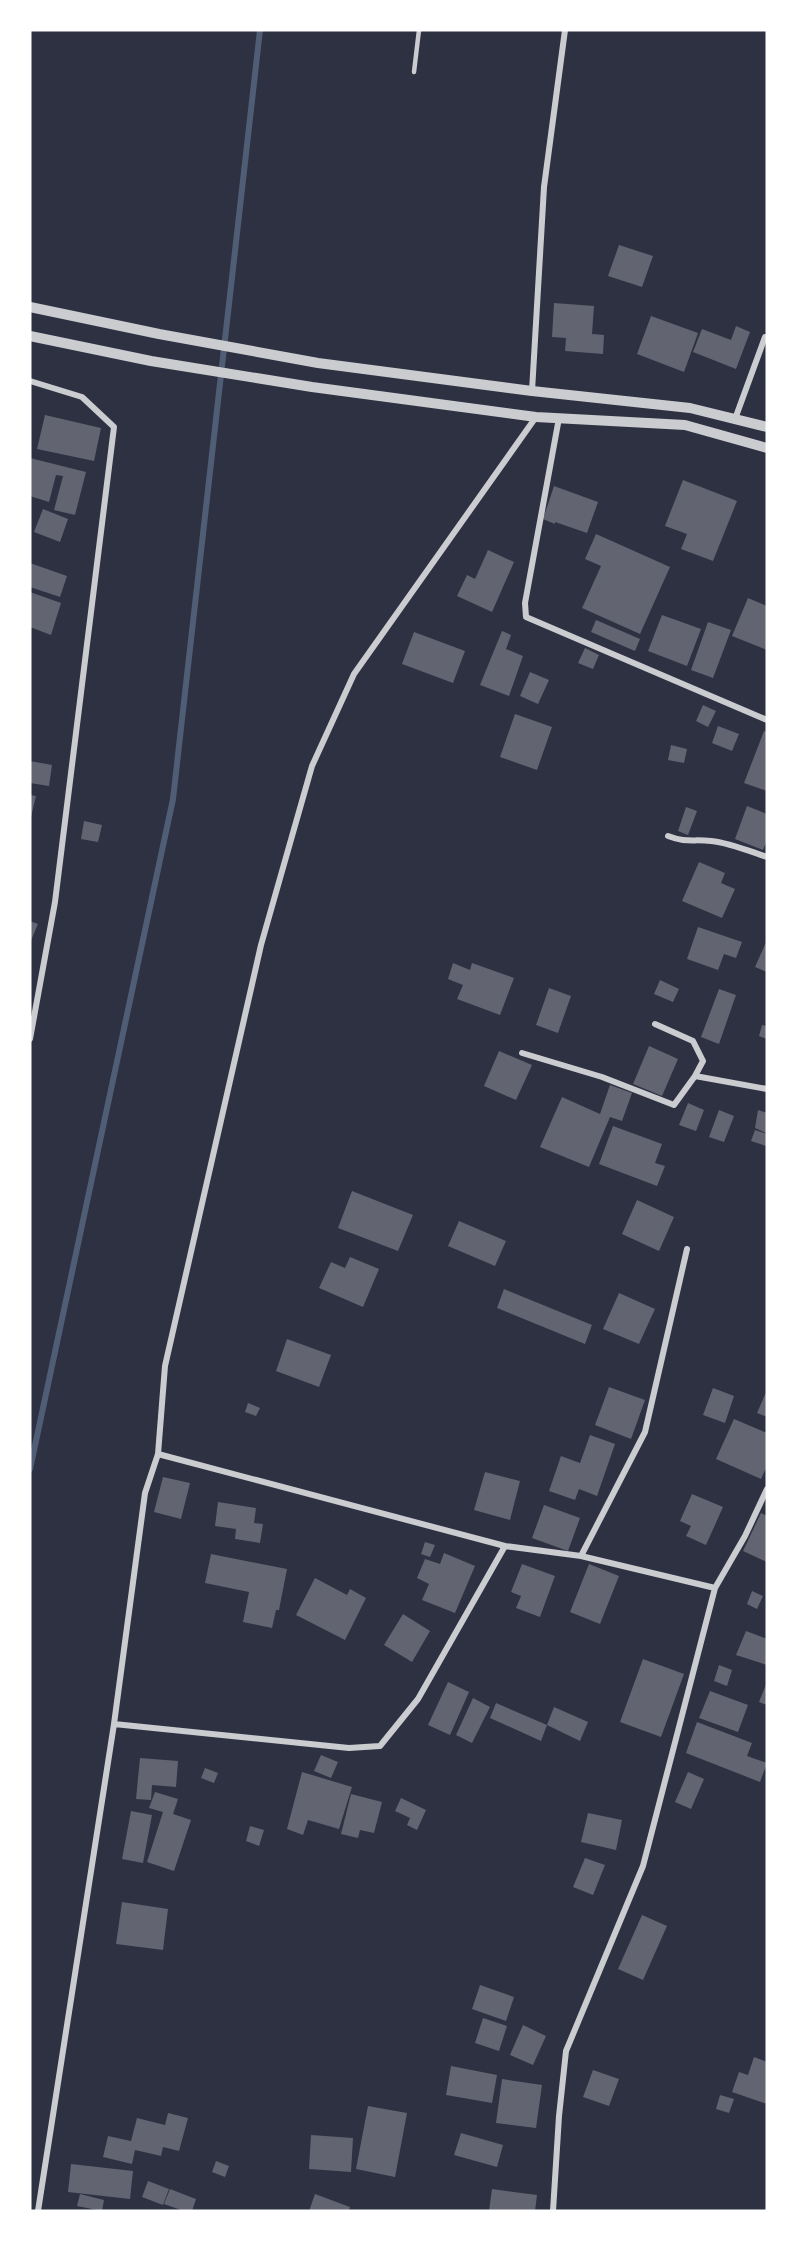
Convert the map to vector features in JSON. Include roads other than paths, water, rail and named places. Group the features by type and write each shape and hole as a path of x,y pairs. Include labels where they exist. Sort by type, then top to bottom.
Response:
{"street":[{"path":"532,391 544,187 565,30"},
{"path":"30,307 159,334 318,363 532,391 690,408 767,427"},
{"path":"735,419 766,335"},
{"path":"30,336 150,361 312,387 536,417 685,425 767,448"},
{"path":"30,381 82,397 114,427 55,902 30,1039"},
{"path":"38,2211 114,1724 145,1493 158,1454 165,1365 261,945 312,766 354,674 536,417"},
{"path":"559,418 525,603 526,616 767,720"},
{"path":"668,836 683,842 711,841 767,857"},
{"path":"522,1053 602,1077 674,1106 703,1061 693,1041 655,1024"},
{"path":"695,1076 767,1089"},
{"path":"581,1556 645,1432 687,1249"},
{"path":"158,1454 505,1546 581,1556 715,1588"},
{"path":"552,2211 566,2051 643,1866 715,1588 746,1536 767,1488"},
{"path":"114,1724 349,1748 380,1746 418,1700 505,1546"}],"lane":[{"path":"414,72 418,30"}],"waterway":[{"path":"30,1469 173,799 260,30"}]}
